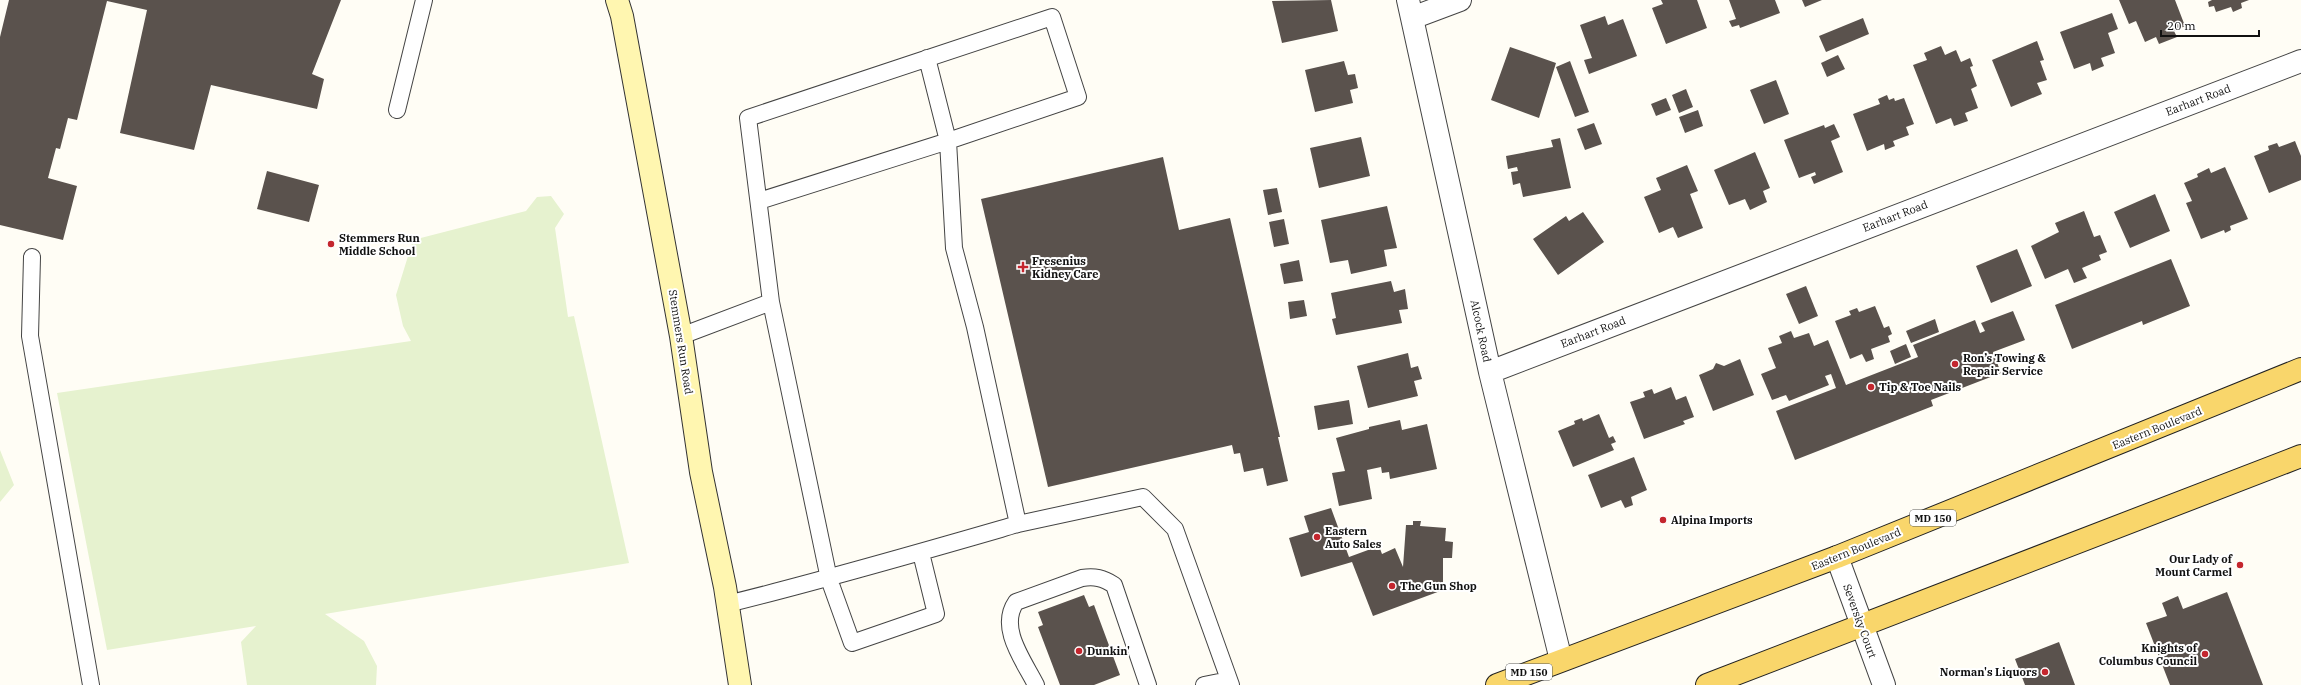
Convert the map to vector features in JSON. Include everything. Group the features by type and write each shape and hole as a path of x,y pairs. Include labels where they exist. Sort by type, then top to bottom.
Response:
{"main road":[{"name":"Stemmers Run Road","path":"617,0 623,24 681,336 701,472 727,604 740,685"},
{"name":"Eastern Boulevard","path":"1497,685 1837,557 2301,369"},
{"path":"1706,685 2301,456"}],"street":[{"path":"1410,9 1460,0"},
{"name":"Alcock Road","path":"1410,9 1490,372 1561,660"},
{"name":"Earhart Road","path":"1490,372 2301,61"},
{"name":"Seversky Court","path":"1837,557 1861,626 1884,685"}],"lane":[{"path":"397,110 424,0"},
{"path":"759,201 948,141 1078,97 1052,17 748,118 771,302 829,579 852,643 936,614 921,553"},
{"path":"927,58 948,141 954,248 975,327 1018,524"},
{"path":"32,257 30,336 91,685"},
{"path":"681,336 771,302"},
{"path":"727,604 829,579 1018,524 1143,497 1175,529 1230,683 1204,685"},
{"path":"1036,685 1009,630 1011,609 1016,602 1082,578 1094,576 1106,580 1114,585 1148,685"}],"green space":[{"path":"551,196 564,214 555,228 568,317 574,316 629,563 325,614 364,641 377,666 376,685 247,685 241,642 256,626 107,650 57,393 411,341 403,326 396,295 413,240 526,211 537,197"},
{"path":"0,450 14,485 0,502"}],"building":[{"path":"9,0 341,0 312,74 324,79 317,109 211,85 194,150 120,133 147,10 107,1 77,120 68,118 60,149 56,148 48,178 77,186 63,240 0,225 0,37"},
{"path":"1331,0 1338,31 1282,43 1272,1"},
{"path":"1661,0 1697,0 1707,28 1666,44 1652,8 1663,4"},
{"path":"1729,0 1775,0 1780,13 1740,28 1739,25 1732,27 1729,21 1736,19"},
{"path":"1802,0 1822,0 1805,7"},
{"path":"2119,0 2175,0 2185,26 2174,31 2177,37 2159,44 2156,37 2145,42 2136,21 2129,24"},
{"path":"2212,0 2249,0 2241,3 2242,8 2233,12 2231,7 2216,12 2214,6 2209,7 2208,2"},
{"path":"2112,13 2118,29 2108,33 2115,53 2101,58 2104,66 2092,71 2090,63 2074,69 2060,32"},
{"path":"1605,16 1608,25 1623,19 1637,56 1589,74 1584,60 1592,58 1580,25"},
{"path":"1863,18 1869,34 1826,52 1819,36"},
{"path":"2037,41 2044,60 2040,61 2047,80 2037,83 2042,94 2011,107 1992,60"},
{"path":"1941,46 1945,55 1956,50 1961,62 1970,58 1973,66 1970,67 1977,86 1971,89 1978,108 1965,113 1968,121 1954,126 1951,118 1936,124 1913,65 1927,60 1924,53"},
{"path":"1510,47 1556,63 1539,118 1491,100"},
{"path":"1838,55 1845,69 1827,77 1821,63"},
{"path":"1344,61 1348,75 1355,74 1358,88 1350,90 1353,103 1315,112 1305,70"},
{"path":"1570,61 1589,112 1575,117 1556,67"},
{"path":"1776,80 1789,114 1764,124 1750,90"},
{"path":"1686,89 1693,107 1679,113 1672,95"},
{"path":"1887,95 1889,100 1894,98 1895,101 1904,98 1914,124 1906,127 1909,135 1893,141 1895,146 1885,150 1884,144 1867,151 1853,114 1880,104 1878,99"},
{"path":"1666,98 1671,110 1656,116 1651,104"},
{"path":"1698,110 1703,126 1685,133 1679,117"},
{"path":"1594,123 1602,144 1585,150 1577,129"},
{"path":"1834,124 1840,137 1831,141 1843,172 1814,184 1811,177 1816,175 1815,172 1799,178 1784,140 1824,125 1825,128"},
{"path":"1361,137 1370,176 1319,188 1310,148"},
{"path":"1560,138 1571,188 1523,197 1520,183 1513,185 1511,172 1518,171 1517,167 1508,169 1506,156 1553,147 1551,140"},
{"path":"2295,141 2301,156 2301,180 2269,193 2254,156 2269,150 2268,146 2277,143 2279,147"},
{"path":"1755,152 1770,188 1763,191 1767,202 1750,210 1745,199 1729,205 1714,170"},
{"path":"1163,157 1179,230 1230,218 1280,437 1278,437 1288,481 1267,486 1263,468 1244,472 1240,453 1234,454 1232,445 1048,487 981,199"},
{"path":"1687,165 1698,191 1690,194 1703,228 1678,238 1673,227 1659,233 1644,197 1661,190 1656,178"},
{"path":"2225,167 2248,219 2230,226 2231,230 2225,233 2224,230 2201,239 2186,203 2192,201 2184,183 2198,177 2197,174 2209,168 2211,173"},
{"path":"267,171 319,185 309,222 257,209"},
{"path":"1277,188 1282,212 1268,215 1263,190"},
{"path":"2155,194 2170,231 2130,248 2114,212"},
{"path":"1387,206 1397,248 1384,250 1387,266 1351,274 1348,260 1330,263 1321,220"},
{"path":"2084,211 2094,237 2100,235 2107,252 2099,255 2101,260 2082,268 2087,278 2074,283 2068,269 2045,279 2031,246 2059,232 2055,223"},
{"path":"1583,212 1604,242 1558,275 1533,239 1566,216 1569,221"},
{"path":"1284,219 1289,244 1274,247 1269,222"},
{"path":"2017,249 2032,286 1991,303 1976,266"},
{"path":"2171,259 2190,306 2143,325 2142,321 2072,349 2055,305"},
{"path":"1299,260 1303,281 1284,284 1280,264"},
{"path":"1391,281 1394,292 1405,289 1408,309 1399,310 1402,323 1336,335 1332,319 1336,318 1331,293"},
{"path":"1806,286 1818,316 1799,324 1786,294"},
{"path":"1304,300 1307,316 1290,319 1288,302"},
{"path":"1875,306 1884,328 1889,326 1892,334 1888,336 1890,342 1871,349 1874,359 1866,362 1862,354 1850,359 1835,321 1851,315 1849,311 1857,308 1859,312"},
{"path":"2013,311 2025,340 1993,352 2001,373 1931,400 1933,406 1795,460 1776,411 1836,388 1831,374 1825,376 1829,385 1789,401 1786,395 1772,400 1761,374 1776,368 1768,348 1782,343 1779,336 1791,331 1794,338 1809,333 1814,346 1828,340 1846,385 1918,357 1913,345 1975,320 1980,333 1985,331 1981,323"},
{"path":"1935,319 1939,332 1911,343 1906,331"},
{"path":"1906,344 1911,357 1895,364 1890,351"},
{"path":"1408,353 1411,368 1418,366 1422,379 1414,381 1418,396 1368,408 1357,366"},
{"path":"1740,359 1754,395 1713,411 1699,375 1713,369 1716,363 1724,366"},
{"path":"1671,387 1676,400 1686,396 1694,417 1683,421 1685,424 1644,439 1630,402 1645,397 1643,392 1652,389 1654,394"},
{"path":"1349,400 1353,424 1318,430 1314,406"},
{"path":"1599,414 1609,438 1613,436 1616,442 1611,444 1614,450 1573,467 1558,431 1575,424 1574,421 1582,418 1583,421"},
{"path":"1400,420 1402,430 1427,424 1437,469 1390,479 1389,472 1382,473 1381,467 1367,470 1372,499 1339,506 1332,473 1345,471 1336,438 1369,429 1369,427"},
{"path":"1634,457 1647,490 1631,497 1633,505 1625,508 1621,500 1601,508 1588,475"},
{"path":"1331,508 1349,557 1379,546 1382,554 1395,548 1403,567 1406,525 1413,525 1413,521 1421,521 1420,526 1446,528 1445,541 1453,542 1452,558 1443,558 1443,590 1373,616 1352,562 1301,577 1289,538 1309,532 1304,516"},
{"name":"Knights of Columbus Council","path":"2227,592 2263,685 2170,685 2146,623 2167,616 2162,603 2178,596 2183,609"},
{"name":"Dunkin'","path":"1084,595 1089,607 1094,605 1120,675 1094,685 1060,685 1038,627 1043,625 1038,612"},
{"name":"Norman's Liquors","path":"2059,642 2075,685 2025,685 2015,659"}],"place":[{"name":"Stemmers Run Middle School","path":"331,244"},
{"name":"Fresenius Kidney Care","path":"1023,267"},
{"name":"Ron’s Towing & Repair Service","path":"1955,364"},
{"name":"Tip & Toe Nails","path":"1871,387"},
{"name":"Alpina Imports","path":"1663,520"},
{"name":"Eastern Auto Sales","path":"1317,537"},
{"name":"Our Lady of Mount Carmel","path":"2240,565"},
{"name":"The Gun Shop","path":"1392,586"},
{"name":"Dunkin'","path":"1079,651"},
{"name":"Knights of Columbus Council","path":"2205,654"},
{"name":"Norman's Liquors","path":"2045,672"}]}
